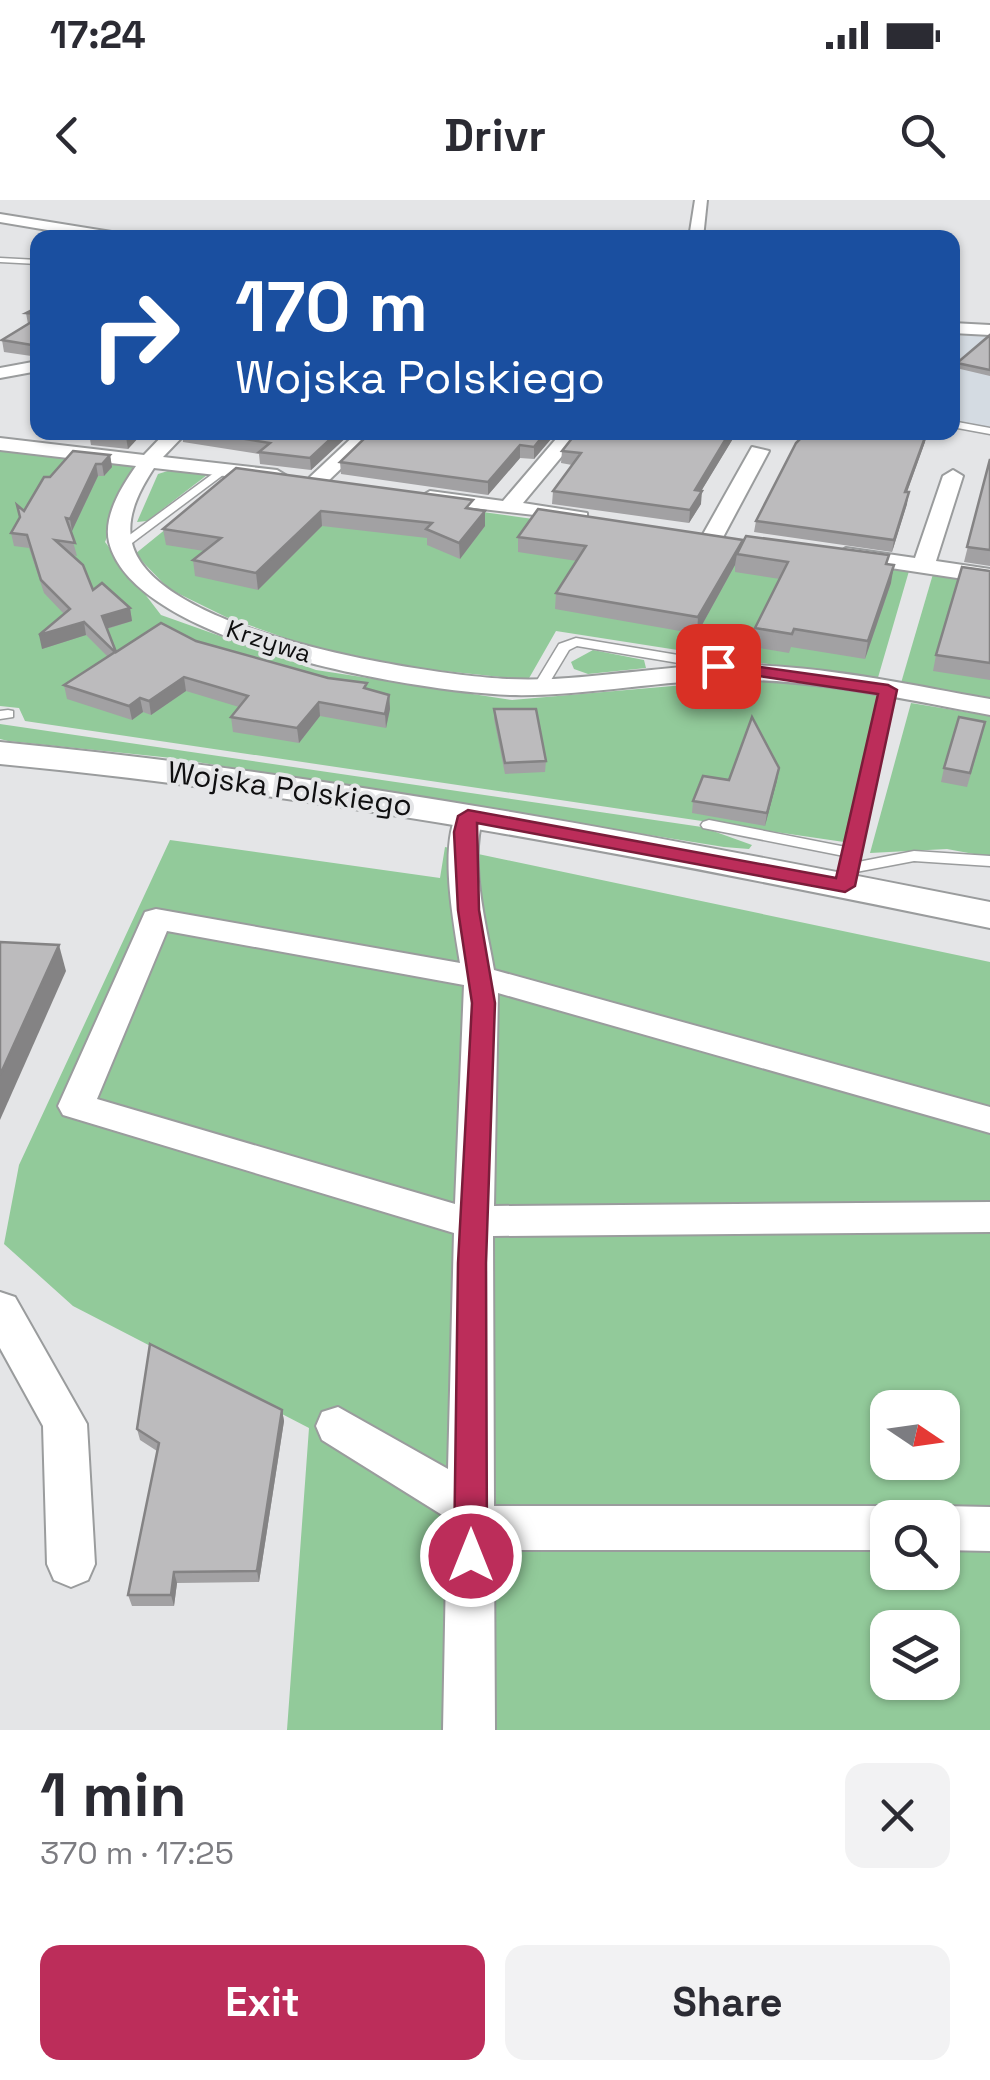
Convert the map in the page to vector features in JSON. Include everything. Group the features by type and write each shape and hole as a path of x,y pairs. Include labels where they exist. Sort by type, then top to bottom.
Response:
{"street":[{"path":"697,230 701,200"},
{"path":"0,218 74,230"},
{"path":"960,328 990,330"},
{"path":"0,373 30,367"},
{"path":"120,547 123,513 149,459 169,440"},
{"path":"0,444 327,482 363,440"},
{"path":"510,508 565,440"},
{"path":"713,536 758,452"},
{"path":"924,566 953,476"},
{"path":"413,494 602,520"},
{"name":"Krzywa","path":"120,547 138,575 180,607 247,636 401,676 488,686 540,687 680,673 753,672 990,707"},
{"path":"828,552 990,576"},
{"name":"Wojska Polskiego","path":"0,753 232,779 848,869 990,915"},
{"path":"468,816 464,832 468,910 483,1003 474,1221 468,1730"},
{"path":"990,1120 479,977 156,919 76,1106 443,1217 474,1221 990,1218"},
{"path":"0,1309 65,1424 71,1564"},
{"path":"338,1426 471,1518 870,1528"},
{"path":"960,1528 990,1528"}],"lane":[{"path":"0,260 30,262"},
{"path":"960,425 990,431"},
{"path":"120,547 226,469"},
{"name":"Krzywa","path":"540,687 564,647 576,642 753,672"},
{"path":"848,869 888,690"},
{"path":"710,824 848,869 914,856 990,862"}],"shaded area":[{"path":"960,335 990,337 990,428 960,423"}],"green space":[{"path":"0,448 137,464 105,542 161,615 316,670 512,700 753,679 880,694 844,842 25,721 19,708 0,706"},
{"path":"171,470 207,475 147,521 137,522 158,474"},
{"path":"230,477 909,571 877,681 556,631 528,680 416,668 308,646 226,617 169,589 135,554"},
{"path":"933,574 990,584 990,698 901,683"},
{"path":"593,650 644,660 646,668 588,674 574,669 571,662"},
{"path":"911,703 990,716 990,857 947,849 870,853"},
{"path":"0,724 702,827 752,845 749,849 724,847 172,758 8,741 0,739"},
{"path":"170,840 440,878 445,847 990,962 990,1730 287,1730 309,1428 73,1306 4,1244 19,1165"}],"building":[{"path":"30,323 30,345 2,340"},
{"path":"990,335 990,370 960,364"},
{"path":"251,440 329,440 310,458 259,452 270,443"},
{"path":"363,440 540,440 534,447 520,445 488,482 340,462"},
{"path":"571,440 725,440 695,490 702,491 690,510 553,491 581,453 562,451"},
{"path":"924,440 905,492 909,492 894,540 756,521 796,443"},
{"path":"73,451 110,455 102,464 96,464 70,519 66,518 75,543 55,540 83,565 93,590 102,583 130,608 102,616 116,652 161,623 196,641 328,678 367,683 364,688 389,695 385,714 319,702 297,728 231,717 248,696 184,677 149,701 140,698 129,706 64,685 115,652 84,622 39,635 70,609 41,580 27,535 11,533 20,517 17,505 24,511 44,477 50,477"},
{"path":"990,459 990,550 967,547"},
{"path":"236,468 473,500 466,508 485,511 459,543 426,529 432,523 321,511 256,573 193,560 221,538 163,529"},
{"path":"538,509 743,540 698,617 556,593 586,546 518,537"},
{"path":"746,536 889,555 886,564 894,565 868,641 794,629 792,634 755,628 788,562 737,554"},
{"path":"962,567 990,571 990,663 936,655"},
{"path":"494,709 536,709 546,761 505,763"},
{"path":"752,717 779,768 767,813 693,801 703,776 729,780"},
{"path":"959,717 985,722 970,773 944,768"},
{"path":"0,942 59,945 0,1075"},
{"path":"150,1344 282,1410 257,1571 174,1572 171,1595 128,1595 159,1443 137,1429"}],"route":[{"path":"471,1556 472,1263 483,1003 468,910 464,832 468,816 845,886 888,690 718,666"}]}
